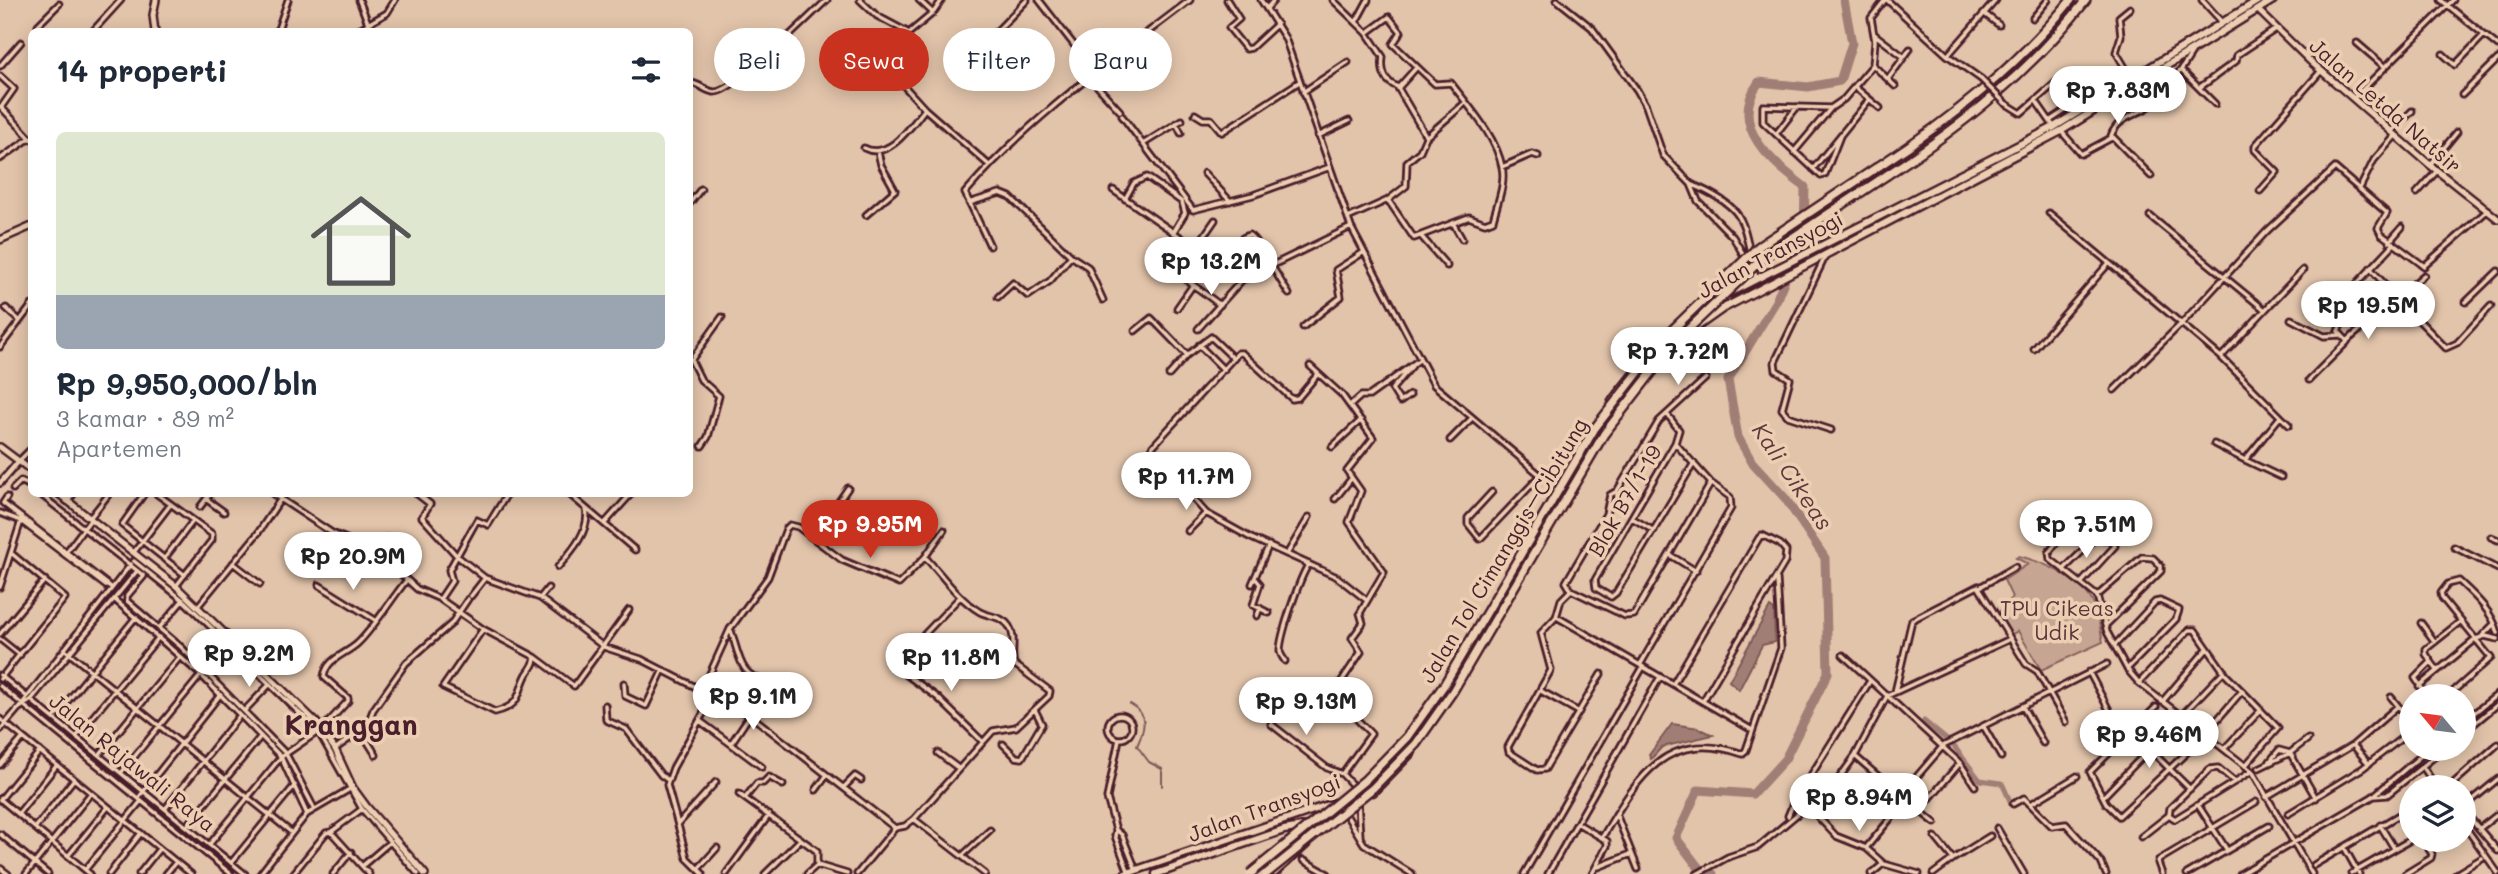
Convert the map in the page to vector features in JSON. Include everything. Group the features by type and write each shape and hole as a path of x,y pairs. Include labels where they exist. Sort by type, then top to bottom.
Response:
{"highway":[{"name":"Jalan Tol Cimanggis–Cibitung","path":"1250,874 1365,780 1407,737 1444,685 1595,428 1669,333 1758,247 1926,136 1997,79 2071,0"},
{"name":"Jalan Tol Cimanggis–Cibitung","path":"1266,874 1373,789 1429,727 1604,435 1677,341 1765,256 1932,145 2005,87 2086,0"},
{"name":"Jalan Transyogi","path":"1156,874 1284,830 1308,826 1358,801 1381,786 1416,747 1633,390 1653,363 1713,314 1825,257 2082,110 2117,94 2132,79 2222,23 2255,4 2273,0"},
{"name":"Jalan Transyogi","path":"1130,873 1303,814 1358,791 1385,767 1408,741 1514,562 1637,366 1690,317 1759,276 2117,94 2193,50 2255,4"},
{"path":"1525,546 1526,551 1536,552"},
{"path":"1514,562 1524,563 1527,568"}],"main road":[{"path":"155,28 153,15 156,0"},
{"name":"Jalan Letda Natsir","path":"2255,4 2276,29 2321,71 2437,171 2498,219"},
{"path":"0,240 28,228"},
{"path":"0,447 28,468"},
{"path":"64,497 134,559 176,586 320,730 335,749 351,789 392,841 422,873"}],"street":[{"path":"96,28 121,0"},
{"path":"278,28 288,0"},
{"path":"359,0 368,23"},
{"path":"360,28 387,13 395,0"},
{"path":"693,84 710,91 720,91 756,68 783,39 827,0"},
{"path":"861,0 877,16 909,33 933,13 942,0"},
{"path":"919,0 933,13"},
{"path":"1000,28 1027,0"},
{"path":"1039,0 1069,39"},
{"path":"1153,28 1190,0"},
{"path":"1227,0 1239,19 1229,28 1246,48 1251,48 1277,24"},
{"path":"1261,0 1289,47 1351,227 1434,385 1558,490"},
{"path":"1267,8 1274,0"},
{"path":"1333,0 1367,33 1382,54 1381,71 1389,83 1398,87 1426,137"},
{"path":"1356,22 1368,0"},
{"path":"1558,0 1592,29 1637,90 1646,106 1663,155 1690,184 1698,201 1733,237 1743,254 1748,282"},
{"path":"1794,152 1831,108 1856,88 1873,65 1874,33 1871,18 1886,0 1948,55 1982,79 2005,103 2021,113 2059,80 2082,110"},
{"path":"1948,55 1996,0"},
{"path":"2033,18 2048,0"},
{"path":"2202,0 2222,23"},
{"path":"2441,0 2498,46"},
{"path":"2354,98 2453,0"},
{"path":"38,28 59,4"},
{"path":"2130,8 2119,17 2120,36 2116,52 2132,79"},
{"path":"1985,14 1999,25"},
{"path":"1367,33 1389,17 1401,32 1394,44 1416,68 1435,83 1451,82 1494,146 1502,167 1493,220 1485,223 1469,217 1422,236 1412,237 1388,200"},
{"path":"2199,88 2236,61 2237,55 2276,29"},
{"path":"1874,33 1904,57"},
{"path":"2443,54 2455,65 2484,35"},
{"path":"0,66 21,42"},
{"path":"2357,43 2385,67"},
{"path":"1888,79 1910,49"},
{"path":"2036,101 2081,154 2111,136 2114,128 2136,110 2149,107 2181,70 2193,50"},
{"path":"2462,95 2498,59"},
{"path":"1303,92 1348,62"},
{"path":"1873,65 1895,86"},
{"path":"1398,87 1416,68"},
{"path":"2181,70 2215,104"},
{"path":"2260,191 2277,172 2255,150 2255,146 2321,71"},
{"path":"0,76 13,89 1,106 27,132"},
{"path":"1195,114 1203,119 1212,119 1222,132 1299,82"},
{"path":"1856,88 1880,108"},
{"path":"909,91 925,109 989,165"},
{"path":"990,246 965,193 989,165 1073,91"},
{"path":"1102,91 1120,111"},
{"path":"1813,169 1869,100"},
{"path":"1348,218 1388,200 1406,186 1407,162 1420,151 1426,137 1465,103"},
{"path":"2056,126 2077,103"},
{"path":"1831,108 1763,106 1763,121 1821,176 1825,174 1840,136"},
{"path":"1776,134 1797,107"},
{"path":"864,148 878,152 902,136 925,109"},
{"path":"2360,188 2374,160 2412,111"},
{"path":"1122,116 1156,165 1193,210 1230,201 1330,167"},
{"path":"1143,145 1182,120"},
{"path":"1318,136 1349,121"},
{"path":"1176,123 1181,133"},
{"path":"2430,165 2457,132"},
{"path":"2111,136 2151,176"},
{"path":"0,159 28,141"},
{"path":"866,215 895,190 881,165 878,152"},
{"path":"1502,167 1532,154 1538,156"},
{"path":"2114,390 2182,323 2267,231 2333,169 2338,169 2387,213 2378,229 2391,243 2427,265 2488,210"},
{"path":"2417,193 2437,171"},
{"path":"1204,173 1230,201"},
{"path":"1125,199 1134,183 1147,177 1185,208 1173,233"},
{"path":"1690,184 1731,205 1746,230 1759,276"},
{"path":"693,199 701,189"},
{"path":"1113,190 1242,280"},
{"path":"969,203 1004,194 1033,217 1071,256 1088,267 1103,300"},
{"path":"2049,213 2221,357 2289,425"},
{"path":"2150,216 2265,310"},
{"path":"1195,249 1215,220"},
{"path":"1453,223 1462,239"},
{"path":"1198,329 1242,280 1270,268 1309,245 1351,227"},
{"path":"2347,341 2338,331 2342,323 2336,306 2402,227"},
{"path":"1733,237 1741,238 1746,230"},
{"path":"1221,267 1231,250 1244,236 1249,235 1258,242 1270,268 1289,294"},
{"path":"1422,236 1447,266"},
{"path":"1303,327 1341,296 1336,270 1364,252"},
{"path":"998,297 1013,283 1028,296 1050,281 1071,256"},
{"path":"1825,257 1775,362 1776,370 1790,379 1782,409 1788,416 1831,430"},
{"path":"2034,349 2109,263"},
{"path":"2370,268 2446,348 2457,343 2491,306"},
{"path":"2221,357 2303,270"},
{"path":"2466,302 2498,271"},
{"path":"2309,380 2347,341 2424,275"},
{"path":"1184,278 1220,305"},
{"path":"1177,308 1193,285"},
{"path":"6,309 18,319"},
{"path":"0,347 2,339 28,309"},
{"path":"693,356 722,317"},
{"path":"1135,331 1146,319 1151,318 1187,355"},
{"path":"2291,318 2324,336 2340,335"},
{"path":"1169,375 1187,355 1214,337 1233,358"},
{"path":"1199,345 1224,370"},
{"path":"1318,374 1293,399 1242,353 1238,353 1151,450 1190,499 1206,513 1287,554 1338,576 1366,599"},
{"path":"1351,405 1361,396 1369,396 1419,360"},
{"path":"1410,395 1400,401 1392,389 1413,364"},
{"path":"693,365 709,390 719,396 708,437 702,446"},
{"path":"1310,366 1351,405 1373,438 1347,471 1362,491 1349,522 1384,572 1366,599 1360,613 1363,623 1352,638 1361,652 1333,694 1327,695 1314,706 1293,694 1285,696 1272,725 1326,768 1342,774 1358,791"},
{"path":"1706,378 1659,421 1617,491 1610,495 1608,507 1566,582 1571,590 1631,616 1711,483"},
{"name":"Blok B7/1-19","path":"1654,531 1611,597 1596,588 1595,580 1675,443 1679,430 1667,414"},
{"path":"2245,460 2280,417"},
{"path":"1450,440 1472,418"},
{"path":"1332,447 1361,419"},
{"path":"1524,874 1731,508 1730,497 1711,483 1675,443"},
{"path":"2214,444 2281,477"},
{"path":"0,483 28,453"},
{"path":"1632,518 1654,531 1694,463"},
{"path":"1492,492 1468,518 1468,524 1480,539 1539,476"},
{"path":"1335,499 1351,479"},
{"path":"13,489 21,481 28,485"},
{"path":"814,538 848,488"},
{"path":"1608,507 1617,501 1617,491"},
{"path":"7,497 3,503 112,588"},
{"path":"44,497 85,528 134,559 137,570 144,576 127,599 160,627 286,754 314,808"},
{"path":"67,551 106,497"},
{"path":"142,497 122,522 125,529 185,575"},
{"path":"161,497 213,538 176,586"},
{"path":"277,497 331,533 377,552 398,569 406,581 440,599 483,629 535,657 574,686 629,610"},
{"path":"198,606 282,497"},
{"path":"421,497 430,504 422,517 457,556 485,578 540,598 604,647 663,670 750,715 895,828"},
{"path":"440,599 452,582 449,570 478,520 488,525 505,497"},
{"path":"573,497 635,550"},
{"path":"605,523 628,497"},
{"path":"200,507 206,499 224,512"},
{"path":"0,730 134,559 142,542 171,504"},
{"path":"558,567 579,541 588,517 585,507"},
{"path":"0,513 20,521 106,586"},
{"path":"1188,531 1206,513"},
{"path":"1287,554 1309,517"},
{"path":"0,587 20,521"},
{"path":"164,558 193,521"},
{"path":"702,691 730,629 768,577 786,528 792,524 842,560 899,584 925,557 944,530"},
{"path":"2066,531 2049,552 2050,559 2097,596 2106,625 2127,668 2139,683 2162,702 2252,771 2312,874"},
{"path":"1673,684 1762,535 1780,544 1786,551 1785,562 1703,701"},
{"path":"2063,569 2097,537 2106,537 2115,547 2082,582"},
{"path":"2491,537 2498,540"},
{"path":"377,552 387,538"},
{"path":"1252,584 1269,545"},
{"path":"2454,547 2498,569"},
{"path":"1,677 65,600 64,595 11,553"},
{"path":"1670,555 1696,571"},
{"path":"2097,596 2138,559 2148,556 2161,566 2161,571 2106,625"},
{"path":"857,874 895,828 905,826 914,818 982,741 993,731 1016,727 1035,710 1050,691 1014,664 1014,644 1009,626 998,617 981,613 960,597 925,557"},
{"path":"18,709 26,706 143,563 233,645 320,730 362,809 392,841 362,866"},
{"path":"233,563 260,584"},
{"path":"1285,661 1280,650 1284,629 1300,589 1301,576 1309,564"},
{"path":"1895,692 1912,621 2015,567"},
{"path":"1603,836 1635,784 1661,758 1676,751 1713,746 1743,754 1781,648 1776,577"},
{"path":"335,749 367,726 373,710 406,663 451,624 485,578"},
{"path":"1255,578 1261,584 1252,604 1269,613"},
{"path":"20,655 0,637 45,580"},
{"path":"209,845 281,757 320,730 349,699 324,674 341,652 358,644 406,581"},
{"path":"2462,684 2490,660 2478,638 2461,621 2441,593 2448,584 2459,581 2478,599 2495,623 2498,633"},
{"path":"318,585 375,620"},
{"path":"1980,587 2026,664 2037,671 2066,722"},
{"path":"540,598 548,588"},
{"path":"1571,590 1562,600 1556,617 1541,633 1551,670 1508,747 1509,752 1537,770 1545,769 1601,674"},
{"path":"917,642 960,597"},
{"path":"114,599 201,675 281,757 307,814"},
{"path":"160,627 183,600"},
{"path":"2115,645 2155,602 2167,603 2179,610 2176,618 2127,668"},
{"path":"1257,616 1260,608"},
{"path":"54,719 136,617"},
{"path":"1556,617 1752,730"},
{"path":"2437,670 2426,651 2461,621"},
{"path":"2421,684 2495,623"},
{"path":"2421,624 2435,642"},
{"path":"483,629 443,687 495,712 500,711 522,693 525,677 535,657"},
{"path":"730,629 747,675 768,680"},
{"path":"2139,683 2189,631 2194,630 2224,671 2277,731 2245,766"},
{"path":"76,737 159,637"},
{"path":"2478,638 2498,639"},
{"path":"1697,874 1720,860 1758,847 1837,781 1855,756 1887,696 2010,639"},
{"path":"214,663 233,645"},
{"path":"64,649 292,833"},
{"path":"2162,702 2207,649"},
{"path":"1843,654 1887,696 1947,744 1975,786"},
{"path":"99,755 180,657"},
{"path":"2418,684 2416,676 2431,662"},
{"path":"1901,795 1947,744 2107,664"},
{"path":"624,683 625,696 646,706 663,670"},
{"path":"900,670 937,697 982,741"},
{"path":"2181,716 2224,671"},
{"path":"2090,672 2109,710"},
{"path":"121,773 201,675"},
{"name":"Jalan Rajawali Raya","path":"1,677 245,874"},
{"path":"1548,874 1660,677"},
{"path":"1788,816 1870,681"},
{"path":"245,710 270,684"},
{"path":"0,686 232,874"},
{"path":"1541,691 1579,713"},
{"path":"2205,734 2242,691"},
{"path":"1333,694 1371,734 1342,774"},
{"path":"2476,711 2498,694"},
{"path":"40,751 0,800 87,872 126,821 143,791 220,695"},
{"path":"703,874 687,858 679,823 667,791 668,780 713,696"},
{"path":"2266,797 2353,745 2398,706 2391,697"},
{"path":"2476,722 2498,704"},
{"path":"605,705 606,720 626,729 661,775 668,780"},
{"path":"2023,707 2043,743"},
{"path":"2156,707 2090,772 2103,797 2119,816 2197,743"},
{"path":"1003,744 1021,758 1042,724 1035,710"},
{"path":"2224,750 2261,710"},
{"path":"1121,714 1132,724 1132,732 1126,738 1119,739 1109,733 1108,727 1114,716 1121,714"},
{"path":"165,809 241,715"},
{"path":"729,742 732,742 750,715"},
{"path":"0,719 191,874"},
{"path":"700,721 762,767"},
{"path":"2103,797 2151,751 2175,723"},
{"path":"1984,727 2001,757"},
{"path":"361,731 376,755"},
{"path":"2131,731 2190,789"},
{"path":"187,827 261,736"},
{"path":"0,765 23,738"},
{"path":"1119,739 1107,798 1116,830 1115,836 1130,873"},
{"path":"2259,768 2290,753 2308,739"},
{"path":"2288,814 2369,764 2399,740"},
{"path":"2463,775 2498,744"},
{"path":"2353,745 2369,764"},
{"path":"938,753 959,769"},
{"path":"2290,753 2316,798"},
{"path":"1855,756 1935,823"},
{"path":"2240,874 2372,797 2415,761"},
{"path":"2372,797 2387,795 2430,761"},
{"path":"1919,811 1960,763"},
{"path":"18,814 57,765"},
{"path":"2141,837 2169,815 2170,808 2213,767 2235,782"},
{"path":"2423,767 2428,775"},
{"path":"2169,815 2175,819 2252,771"},
{"path":"816,790 827,775"},
{"path":"745,798 757,783 763,783 769,776 783,785"},
{"path":"844,787 855,776 862,780"},
{"path":"2031,804 2077,776"},
{"path":"35,828 74,779"},
{"path":"2476,798 2498,779"},
{"path":"1865,800 1883,780"},
{"path":"679,823 716,782"},
{"path":"231,863 295,785"},
{"path":"260,874 307,814 351,789"},
{"path":"26,874 91,793"},
{"path":"739,794 818,853 817,865 807,874"},
{"path":"2012,804 2024,798 2052,826 2066,824 2101,862 2106,873 2099,874"},
{"path":"1866,848 1906,800"},
{"path":"1358,801 1360,839"},
{"path":"2162,874 2159,860 2256,802"},
{"path":"2198,805 2228,851"},
{"path":"1807,806 1836,836 1866,848 1884,864 1919,874"},
{"path":"68,856 108,807"},
{"path":"1342,808 1360,839 1370,849 1412,874"},
{"path":"293,874 326,833 362,809"},
{"path":"1616,814 1638,869"},
{"path":"2479,829 2498,814"},
{"path":"726,874 769,815"},
{"path":"2315,865 2399,815"},
{"path":"1275,874 1306,846 1324,826 1329,816"},
{"path":"914,818 985,874"},
{"path":"1577,822 1603,836 1607,846 1592,874"},
{"path":"2380,825 2394,848"},
{"path":"2476,825 2498,850"},
{"path":"2187,874 2269,826"},
{"path":"1997,828 2024,874"},
{"path":"963,855 990,830"},
{"path":"1116,830 1122,835 1130,873"},
{"path":"331,832 367,873"},
{"path":"0,834 48,874"},
{"path":"109,874 141,834"},
{"path":"1933,874 1990,836"},
{"path":"1935,837 1953,859"},
{"path":"765,874 801,839"},
{"path":"2476,842 2498,873"},
{"path":"2351,874 2399,846"},
{"path":"2344,847 2358,872"},
{"path":"139,874 159,848"},
{"path":"698,869 717,848"},
{"path":"333,874 351,852"},
{"path":"2405,874 2431,858 2431,852"},
{"path":"1596,867 1631,853"},
{"path":"2456,874 2482,858"},
{"path":"1303,860 1328,874"},
{"path":"166,874 176,862"},
{"path":"1871,874 1884,864"},
{"path":"817,865 847,874"},
{"path":"0,869 8,874"}],"green space":[{"name":"TPU Cikeas Udik","path":"2019,556 2050,567 2081,587 2094,605 2103,642 2041,670 2018,631 2008,636 1995,617 2012,597 2004,580 2028,564 2016,558"}],"shaded area":[{"path":"1770,607 1774,610 1775,642 1762,645 1739,690 1729,681"},
{"path":"1672,724 1699,728 1713,735 1662,747 1651,759 1649,755"}],"waterway":[{"name":"Kali Cikeas","path":"1713,874 1699,868 1676,838 1698,790 1753,794 1785,759 1828,673 1825,558 1785,498 1752,462 1738,437 1728,380 1776,301 1804,233 1805,187 1779,166 1757,141 1748,113 1750,98 1759,82 1808,87 1840,81 1852,43 1844,0"},
{"path":"1130,704 1141,713 1144,723 1137,746 1149,762 1162,769 1162,786"},
{"path":"1924,721 1953,745 1980,780 2002,783 2010,801"}],"district":[{"name":"Kranggan","path":"351,724"}]}
